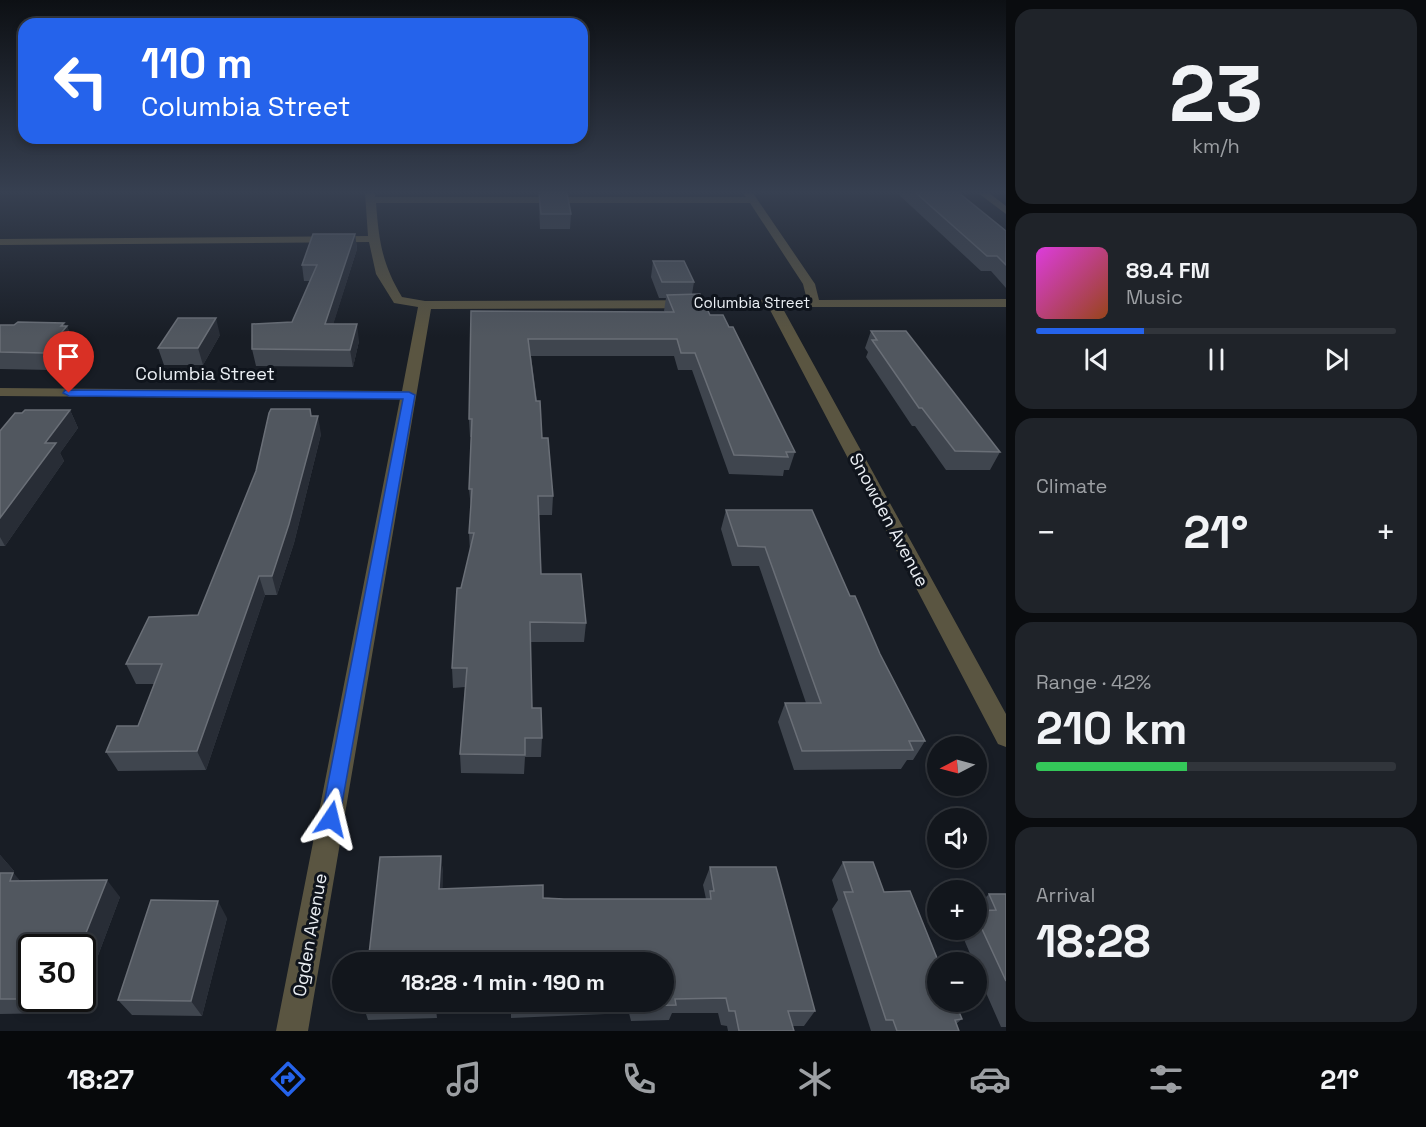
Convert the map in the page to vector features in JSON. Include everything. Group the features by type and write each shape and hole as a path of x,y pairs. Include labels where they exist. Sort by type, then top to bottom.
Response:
{"street":[{"path":"0,242 111,241"},
{"path":"374,241 382,274 398,300 426,305"},
{"path":"780,241 809,284 814,303"},
{"name":"Snowden Avenue","path":"773,303 1006,737"},
{"name":"Columbia Street","path":"426,305 1006,303"},
{"name":"Ogden Avenue","path":"292,1031 426,305"},
{"name":"Columbia Street","path":"0,393 409,395"}],"building":[{"path":"310,241 353,241 325,324 357,324 350,350 252,349 252,324 292,322 317,265 302,265"},
{"path":"970,241 1006,241 1006,265 997,256 987,256"},
{"path":"653,261 684,261 694,282 662,282"},
{"path":"700,294 710,315 723,315 729,327 733,327 795,452 786,452 788,457 734,455 695,353 681,353 677,339 528,339 536,401 540,401 542,438 548,438 553,496 538,496 541,574 581,574 586,623 530,622 532,708 541,708 542,738 525,738 525,755 460,754 467,668 452,668 457,588 461,588 474,533 469,533 472,489 469,489 472,419 469,419 471,311 674,312 667,295"},
{"path":"178,318 216,318 198,348 158,348"},
{"path":"18,322 64,323 61,326 67,326 44,353 0,352 0,325 14,325"},
{"path":"871,331 906,331 1000,452 955,451 922,408 919,408 872,340 877,340"},
{"path":"271,409 310,409 311,416 318,416 289,524 272,576 259,576 197,751 106,752 117,726 138,726 162,664 126,664 149,617 198,615 256,471"},
{"path":"25,410 70,410 45,443 56,443 0,518 0,431 15,413 22,413"},
{"path":"726,510 812,510 850,596 855,596 880,654 925,741 909,741 913,750 802,751 785,703 821,703 765,547 738,546"},
{"path":"441,856 439,889 543,885 543,898 564,899 711,899 710,891 714,891 710,867 776,867 815,1011 788,1011 794,1031 739,1031 735,1011 729,1011 726,998 675,999 676,1005 674,1005 674,952 369,952 380,857"},
{"path":"843,862 873,862 884,892 910,891 927,933 927,940 930,940 935,952 927,952 927,1012 959,1012 962,1019 955,1020 959,1031 897,1031 893,1020 886,1020 844,892 853,892"},
{"path":"0,873 13,873 10,881 107,880 86,934 18,934 18,999 0,999"},
{"path":"989,894 1006,894 1006,981 987,940 987,910 996,910"},
{"path":"151,900 218,901 191,1001 118,1000"}],"route":[{"path":"69,393 409,395 331,819"}]}
